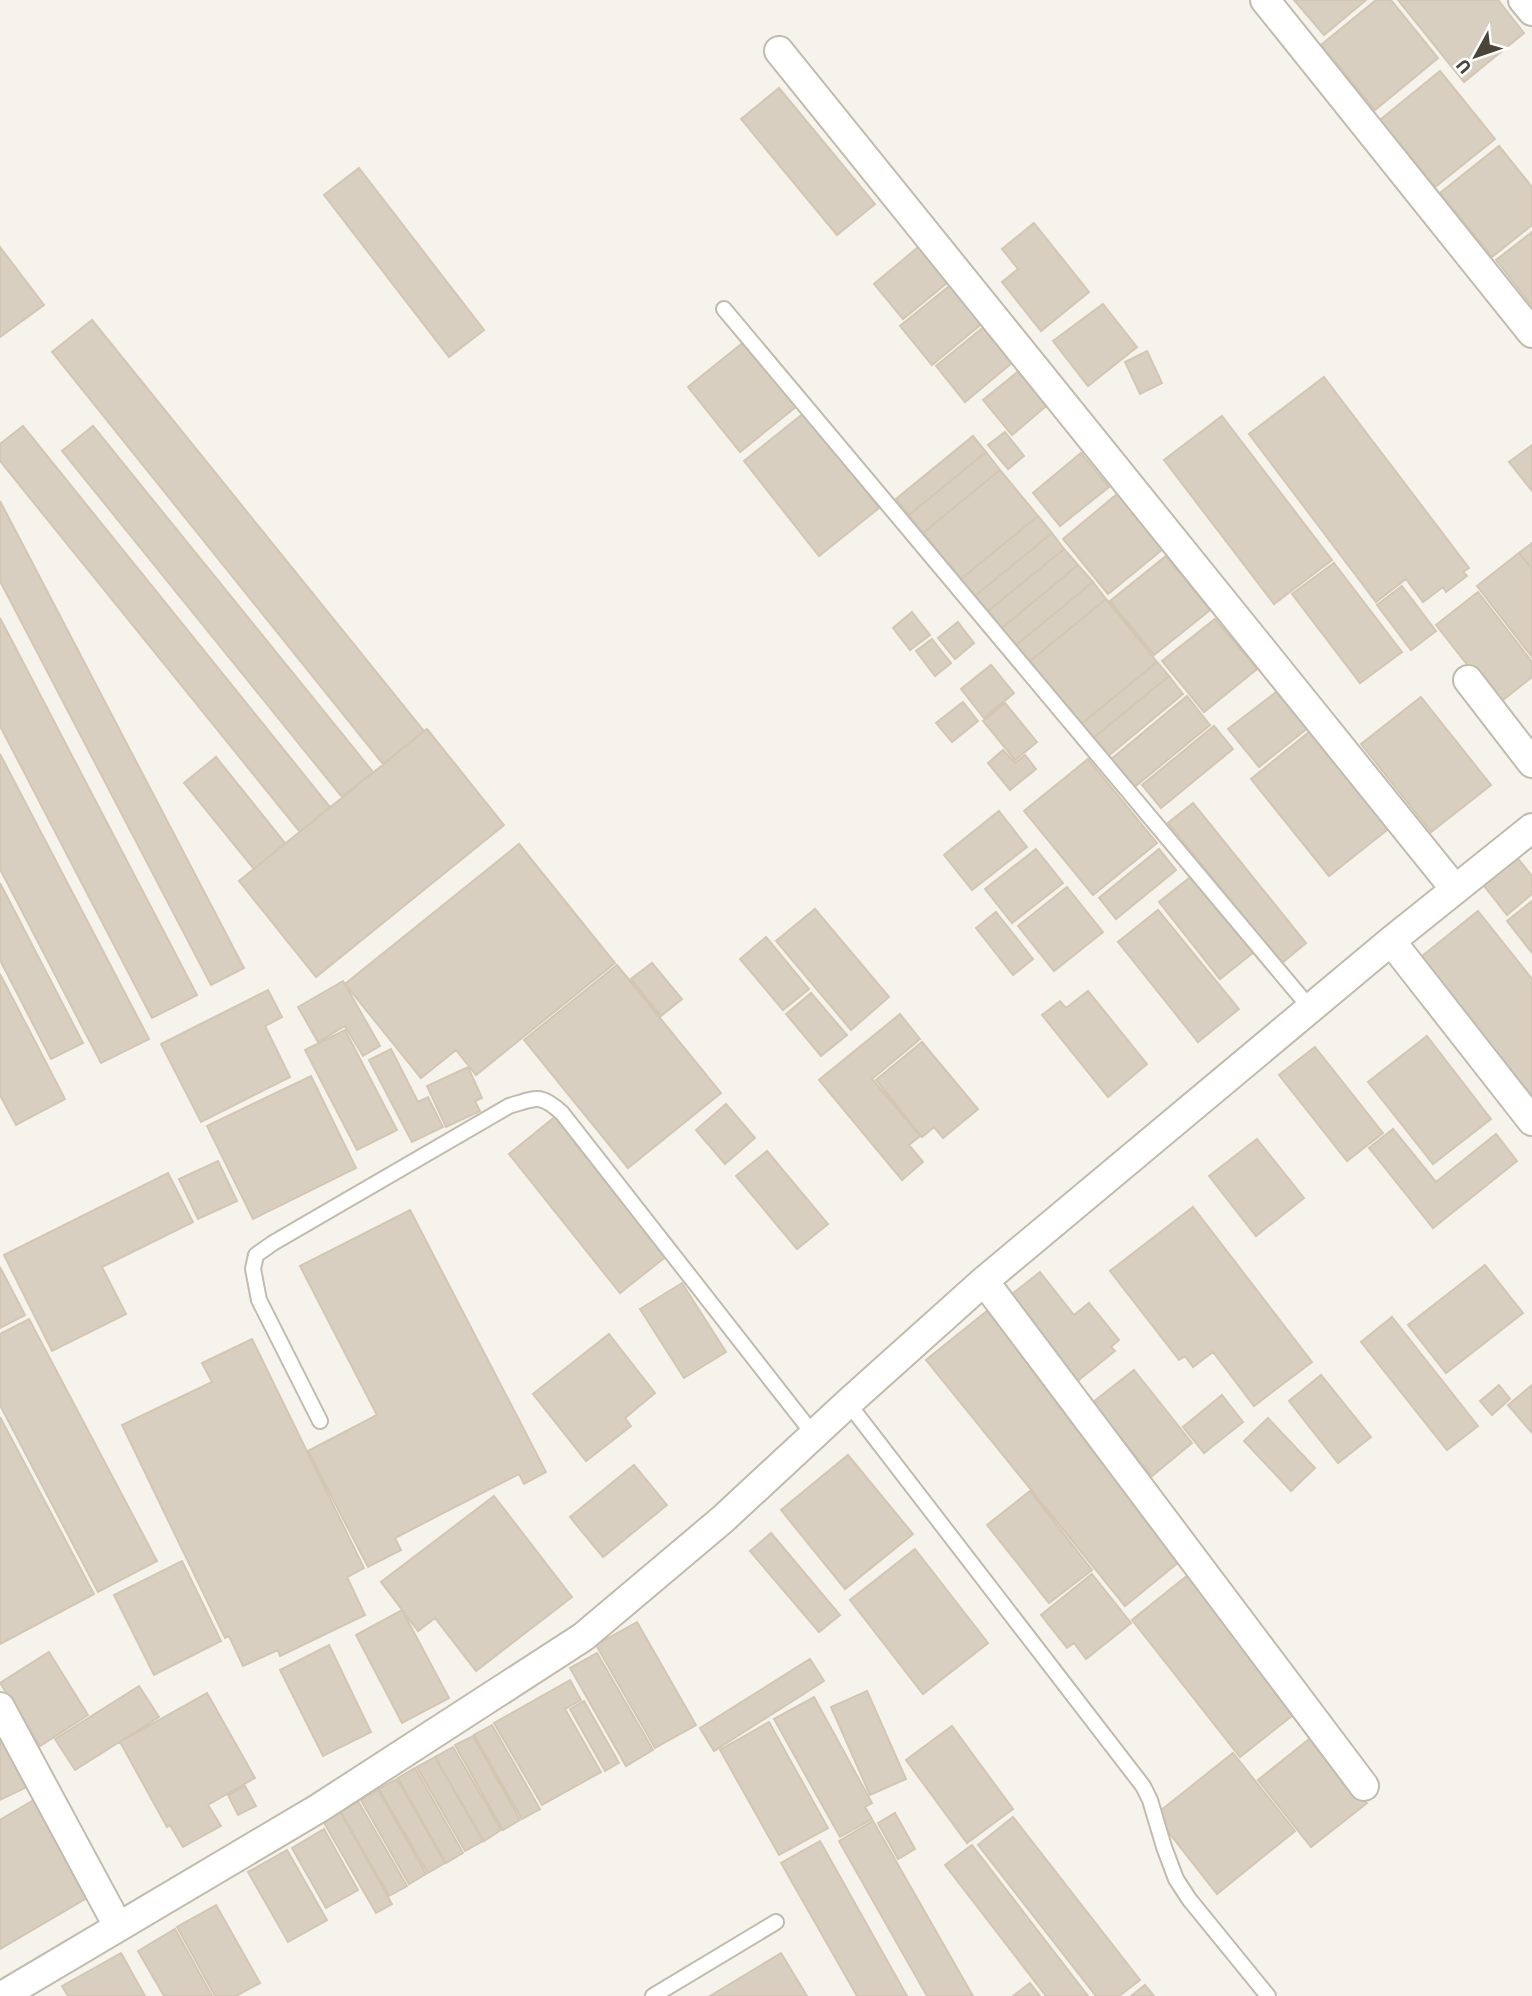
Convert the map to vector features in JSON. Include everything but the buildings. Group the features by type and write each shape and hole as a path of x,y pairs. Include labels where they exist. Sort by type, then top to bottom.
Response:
{"street":[{"path":"1265,0 1532,332"},
{"path":"1523,0 1532,11"},
{"path":"779,51 1455,889"},
{"path":"1468,680 1532,763"},
{"path":"2,1996 319,1808 583,1637 723,1519 984,1281 1391,941 1532,828"},
{"path":"1391,941 1532,1121"},
{"path":"984,1281 1364,1786"},
{"path":"0,1707 118,1926"}],"lane":[{"path":"724,309 1310,1008"},
{"path":"320,1421 259,1300 253,1269 256,1255 509,1106 537,1097 550,1102 562,1113 814,1435"},
{"path":"848,1403 1143,1786 1176,1879 1189,1899 1268,1996"},
{"path":"653,1996 776,1922"}]}
